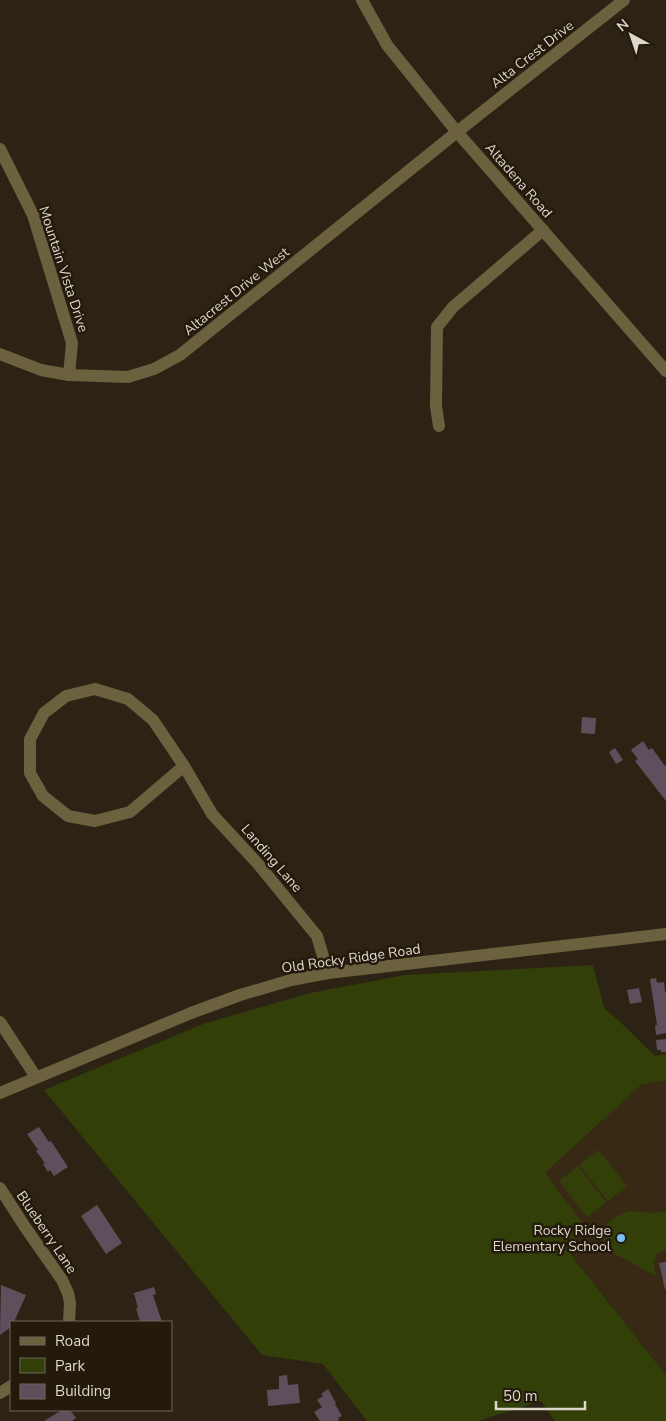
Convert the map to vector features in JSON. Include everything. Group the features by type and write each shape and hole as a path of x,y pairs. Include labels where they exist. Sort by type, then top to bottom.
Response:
{"street":[{"name":"Altadena Road","path":"362,0 387,44 458,132 666,371"},
{"name":"Alta Crest Drive","path":"458,132 624,0"},
{"name":"Altacrest Drive West","path":"0,354 41,370 69,375 128,377 154,369 180,355 458,132"},
{"name":"Mountain Vista Drive","path":"0,149 33,215 72,343 69,375"},
{"path":"439,426 436,406 437,326 453,307 544,230"},
{"name":"Landing Lane","path":"184,766 130,812 95,821 68,816 43,796 30,773 30,739 44,713 66,696 95,689 128,699 153,720 184,766 212,814 264,871 317,936 328,973"},
{"name":"Old Rocky Ridge Road","path":"0,1093 191,1013 240,995 290,980 328,973 666,934"},
{"path":"0,1022 36,1077"},
{"name":"Blueberry Lane","path":"0,1188 62,1280 68,1292 70,1304 69,1321"}],"shaded area":[{"name":"Rocky Ridge Elementary School","path":"666,1080 666,1375 571,1254 545,1173 641,1085"}],"green space":[{"path":"593,965 604,1008 655,1056 666,1054 666,1080 641,1085 545,1173 582,1222 571,1255 666,1375 666,1421 555,1421 541,1401 478,1421 367,1421 323,1364 262,1355 44,1090 203,1024 310,993 405,975"},
{"path":"598,1150 627,1186 608,1201 579,1165"},
{"path":"578,1166 606,1202 587,1217 559,1181"},
{"path":"629,1211 657,1213 666,1211 666,1250 658,1253 653,1261 656,1276 602,1247 602,1241 599,1237 603,1228 615,1218"}],"building":[{"path":"582,717 596,718 595,734 581,733"},
{"path":"643,741 649,750 652,748 666,765 666,801 635,761 638,759 631,750"},
{"path":"615,748 623,760 616,764 609,752"},
{"path":"656,978 657,983 664,982 666,992 666,1033 656,1035 655,1025 657,1025 650,979"},
{"path":"639,988 642,1002 630,1004 627,990"},
{"path":"666,1039 666,1052 657,1050 656,1040"},
{"path":"39,1127 68,1167 54,1176 50,1170 48,1172 43,1164 45,1163 36,1151 38,1150 27,1134"},
{"path":"97,1205 122,1243 106,1254 81,1216"},
{"path":"666,1262 666,1289 665,1289 659,1263"},
{"path":"1,1285 26,1295 14,1321 10,1321 10,1328 0,1335"},
{"path":"154,1287 156,1294 153,1295 162,1321 140,1321 134,1293"},
{"path":"287,1375 288,1385 298,1384 300,1403 268,1406 267,1390 279,1389 279,1376"},
{"path":"328,1389 342,1416 338,1418 338,1421 320,1421 314,1412 322,1407 317,1400"},
{"path":"60,1411 71,1411 76,1418 72,1421 44,1421"}],"place":[{"name":"Rocky Ridge Elementary School","path":"621,1238"}]}
